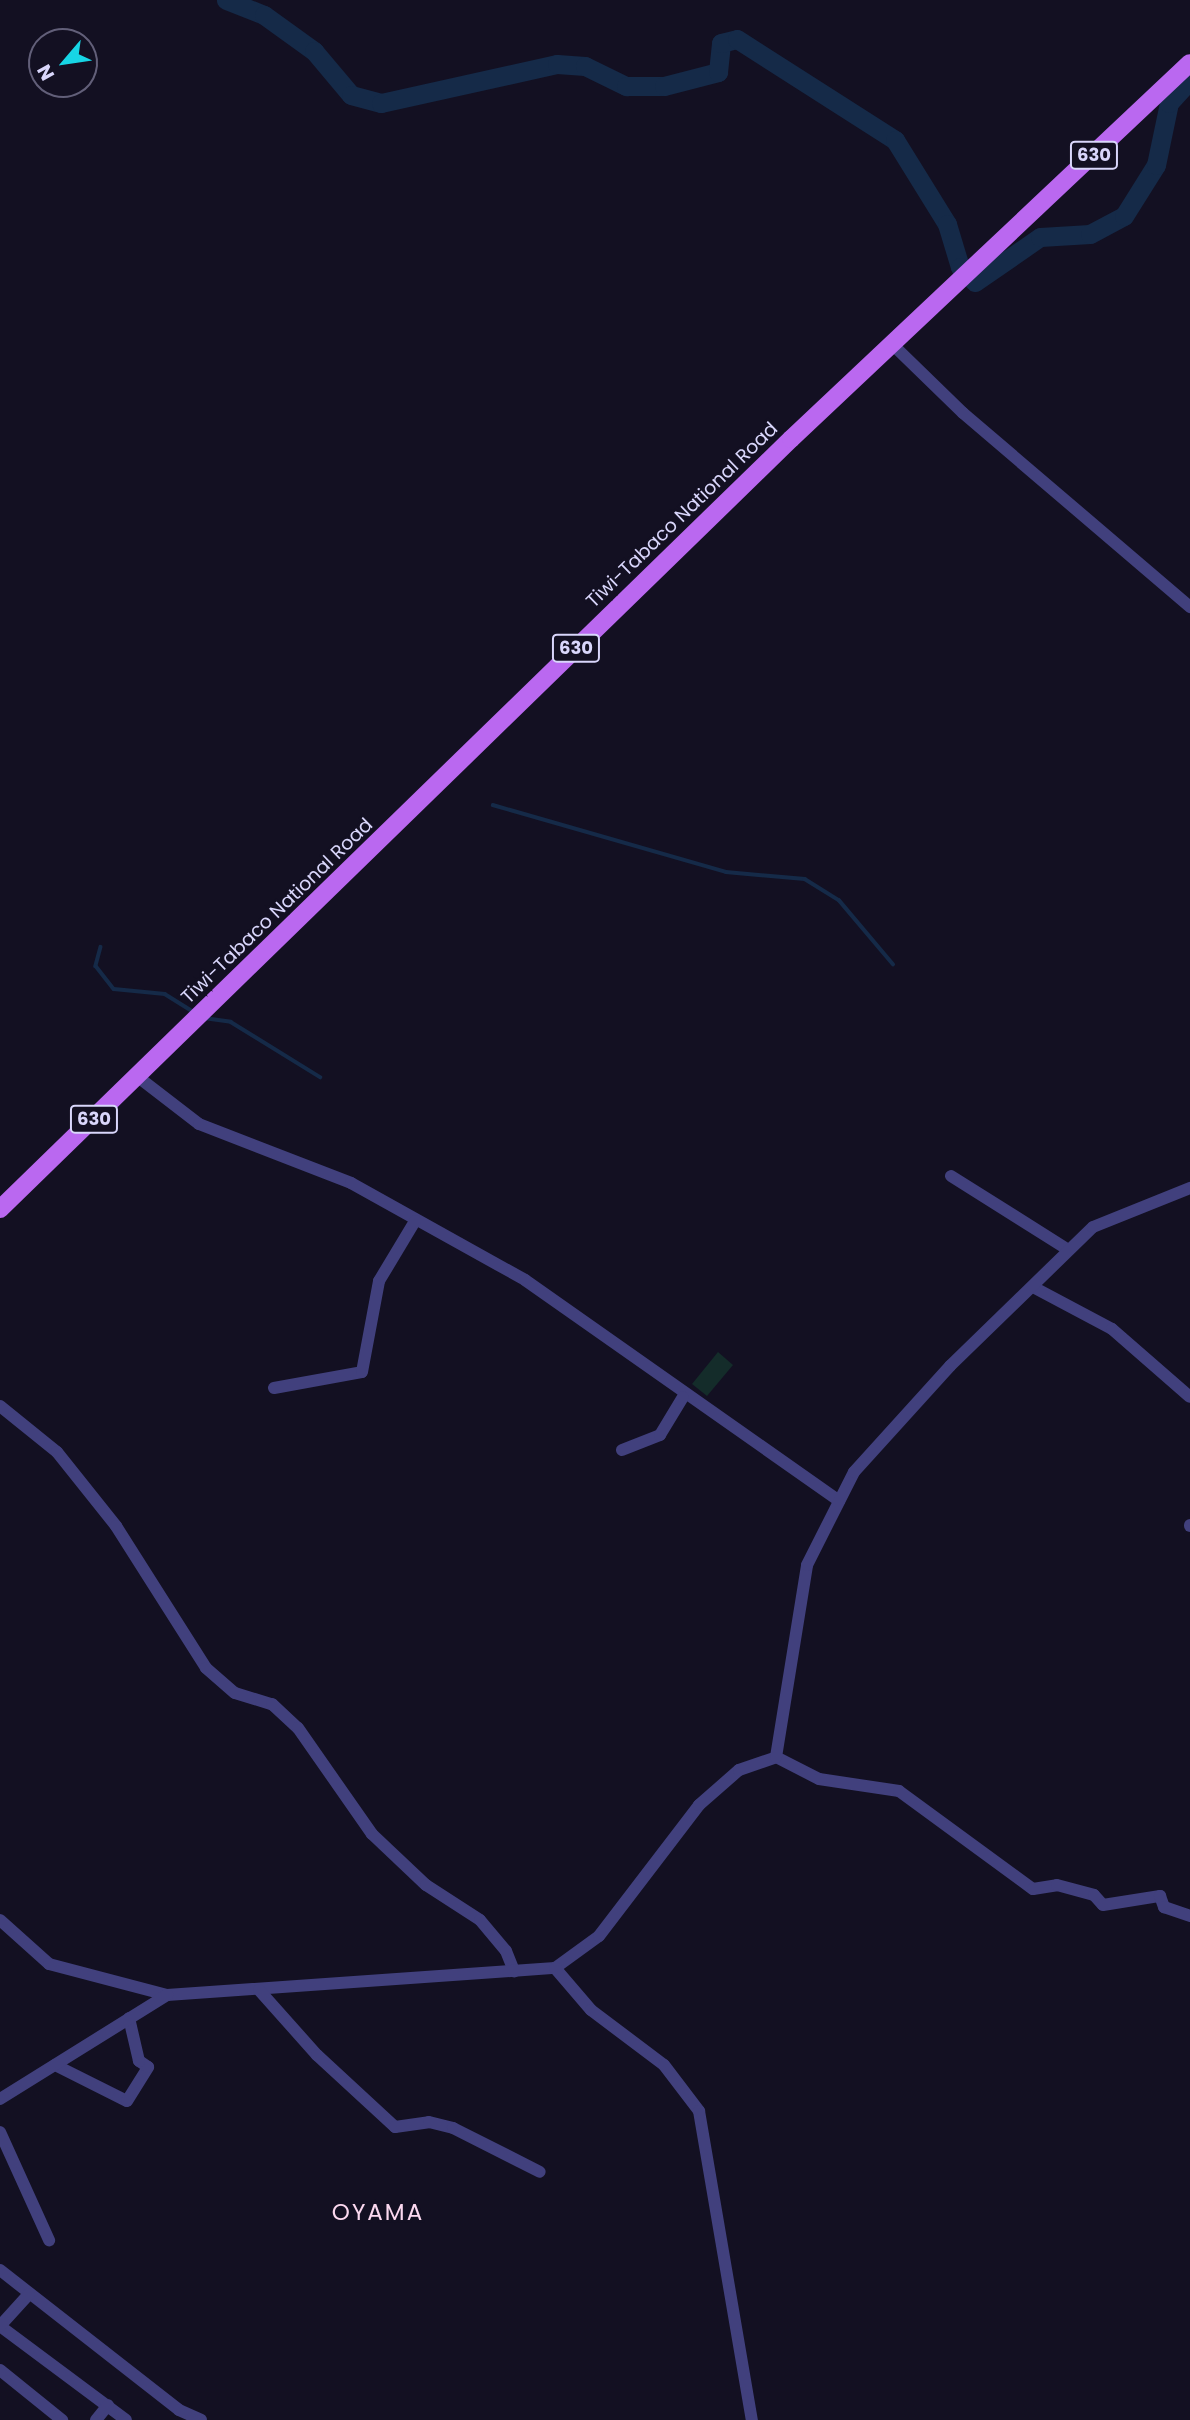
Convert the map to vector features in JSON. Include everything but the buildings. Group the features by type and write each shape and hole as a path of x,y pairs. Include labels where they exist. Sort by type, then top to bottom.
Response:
{"main road":[{"name":"Tiwi-Tabaco National Road","path":"0,1209 892,344 998,248 1190,63"}],"street":[{"path":"892,344 963,413 1190,607"},
{"path":"138,1077 199,1124 351,1183 547,1294 683,1397 839,1501"},
{"path":"951,1176 1067,1249"},
{"path":"776,1757 789,1704 798,1599 839,1501 855,1472 950,1366 1033,1287 1067,1249 1110,1215 1190,1188"},
{"path":"274,1388 362,1372 379,1281 415,1221"},
{"path":"1033,1287 1112,1329 1190,1397"},
{"path":"622,1450 660,1435 683,1397"},
{"path":"0,1406 57,1452 116,1526 206,1668 235,1693 272,1703 298,1728 372,1834 426,1885 480,1920 506,1951 514,1971"},
{"path":"0,1920 49,1964 167,1995 555,1968 599,1936 699,1805 739,1770 776,1757 819,1779 899,1791 1033,1889 1057,1885 1094,1895 1103,1905 1160,1896 1164,1907 1190,1916"},
{"path":"555,1968 591,2010 664,2065 699,2111 751,2420"},
{"path":"259,1990 317,2056 395,2127 429,2122 453,2128 540,2172"},
{"path":"0,2099 167,1995"},
{"path":"55,2065 127,2101 148,2067 138,2061 129,2018"},
{"path":"0,2132 50,2240"},
{"path":"0,2270 201,2420"},
{"path":"29,2294 0,2326 126,2420"},
{"path":"0,2371 62,2420"},
{"path":"96,2420 108,2405"}],"green space":[{"path":"718,1352 733,1365 707,1396 692,1384"}],"waterway":[{"path":"226,0 264,15 314,51 351,95 381,103 557,64 585,66 626,86 664,86 718,72 721,43 737,39 895,140 947,224 960,267 975,282 1040,237 1090,234 1124,216 1156,165 1169,103 1190,80"},
{"path":"493,805 726,872 805,879 839,900 893,964"},
{"path":"101,947 96,966 114,989 165,994 194,1012"},
{"path":"204,1018 231,1022 320,1077"}],"district":[{"name":"OYAMA","path":"378,2212"}]}
